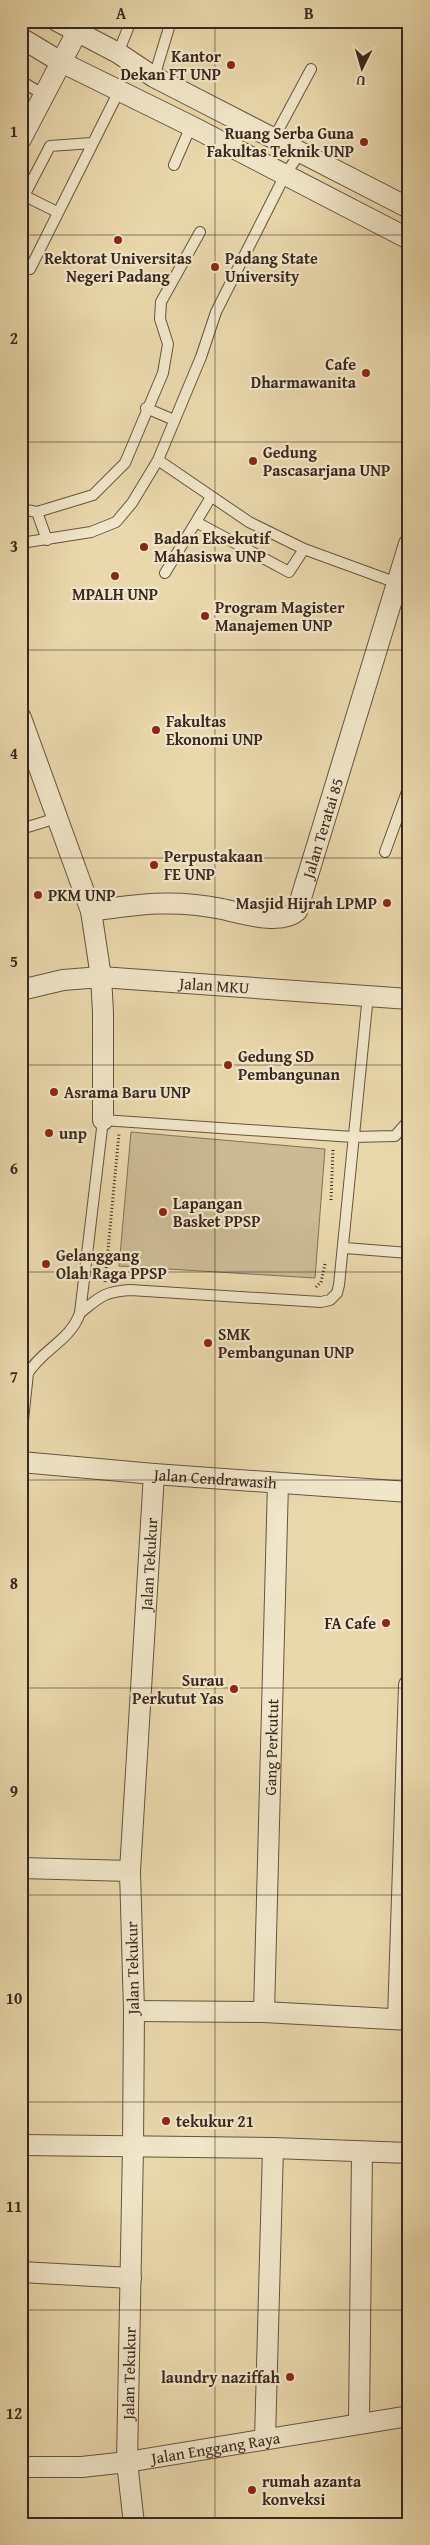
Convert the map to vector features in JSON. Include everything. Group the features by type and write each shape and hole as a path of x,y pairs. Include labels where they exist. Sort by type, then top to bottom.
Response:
{"street":[{"path":"57,21 118,53 154,77 409,208"},
{"path":"21,139 77,32"},
{"path":"21,38 61,62 192,126 409,239"},
{"name":"Jalan Teratai 85","path":"91,911 170,902 193,903 250,915 283,918 292,916 297,911 409,544"},
{"path":"21,718 91,911 101,978 111,1120"},
{"name":"Jalan MKU","path":"21,990 64,980 101,978 409,999"},
{"name":"Jalan Cendrawasih","path":"21,1462 154,1474 409,1492"},
{"name":"Jalan Tekukur","path":"134,2524 127,2462 134,2011 130,1871 154,1474"},
{"name":"Gang Perkutut","path":"264,2012 278,1483"},
{"path":"134,2011 264,2012 403,2020 409,1685"},
{"path":"21,1868 130,1871"},
{"path":"21,2145 273,2148 409,2153"},
{"path":"265,2439 273,2148"},
{"path":"359,2423 362,2152"},
{"path":"21,2272 131,2278"},
{"name":"Jalan Enggang Raya","path":"21,2467 82,2467 127,2462 409,2416"}],"lane":[{"path":"154,77 171,21"},
{"path":"118,53 128,23"},
{"path":"274,138 312,69"},
{"path":"21,82 44,95"},
{"path":"30,269 119,91"},
{"path":"174,165 192,126"},
{"path":"57,212 23,195 50,146 92,143"},
{"path":"21,543 92,532 116,522 132,503 158,460 201,357 216,312 286,175 300,153"},
{"path":"21,509 37,512 92,495 112,478 124,463 146,408 163,373 167,349 159,313 161,302 200,232"},
{"path":"146,408 174,420"},
{"path":"158,460 249,522 304,548 397,583"},
{"path":"165,573 211,497"},
{"path":"37,512 47,540"},
{"path":"196,522 290,572 304,548"},
{"path":"385,852 409,786"},
{"path":"401,810 409,819"},
{"path":"21,829 57,818"},
{"path":"80,1313 100,1296 113,1291 130,1290 321,1302 330,1300 337,1292 345,1248 353,1137 368,995"},
{"path":"21,1439 28,1373 50,1349 66,1338 75,1327 80,1313 111,1120 353,1137 394,1136 409,1120"},
{"path":"345,1248 409,1253"}],"path":[{"path":"100,1296 105,1281 111,1120"},
{"path":"331,1145 334,1153 331,1209"},
{"path":"310,1293 321,1282 327,1256"}],"shaded area":[{"path":"131,1132 325,1149 315,1278 119,1266"}],"place":[{"name":"Kantor Dekan FT UNP","path":"231,65"},
{"name":"Ruang Serba Guna Fakultas Teknik UNP","path":"364,142"},
{"name":"Rektorat Universitas Negeri Padang","path":"118,240"},
{"name":"Padang State University","path":"215,267"},
{"name":"Cafe Dharmawanita","path":"366,373"},
{"name":"Gedung Pascasarjana UNP","path":"253,461"},
{"name":"Badan Eksekutif Mahasiswa UNP","path":"144,547"},
{"name":"MPALH UNP","path":"115,576"},
{"name":"Program Magister Manajemen UNP","path":"205,616"},
{"name":"Fakultas Ekonomi UNP","path":"156,730"},
{"name":"Perpustakaan FE UNP","path":"154,865"},
{"name":"PKM UNP","path":"38,895"},
{"name":"Masjid Hijrah LPMP","path":"387,903"},
{"name":"Gedung SD Pembangunan","path":"228,1065"},
{"name":"Asrama Baru UNP","path":"54,1092"},
{"name":"unp","path":"49,1133"},
{"name":"Lapangan Basket PPSP","path":"163,1212"},
{"name":"Gelanggang Olah Raga PPSP","path":"46,1264"},
{"name":"SMK Pembangunan UNP","path":"208,1343"},
{"name":"FA Cafe","path":"386,1623"},
{"name":"Surau Perkutut Yas","path":"234,1689"},
{"name":"tekukur 21","path":"166,2121"},
{"name":"laundry naziffah","path":"290,2377"},
{"name":"rumah azanta konveksi","path":"252,2490"}]}
